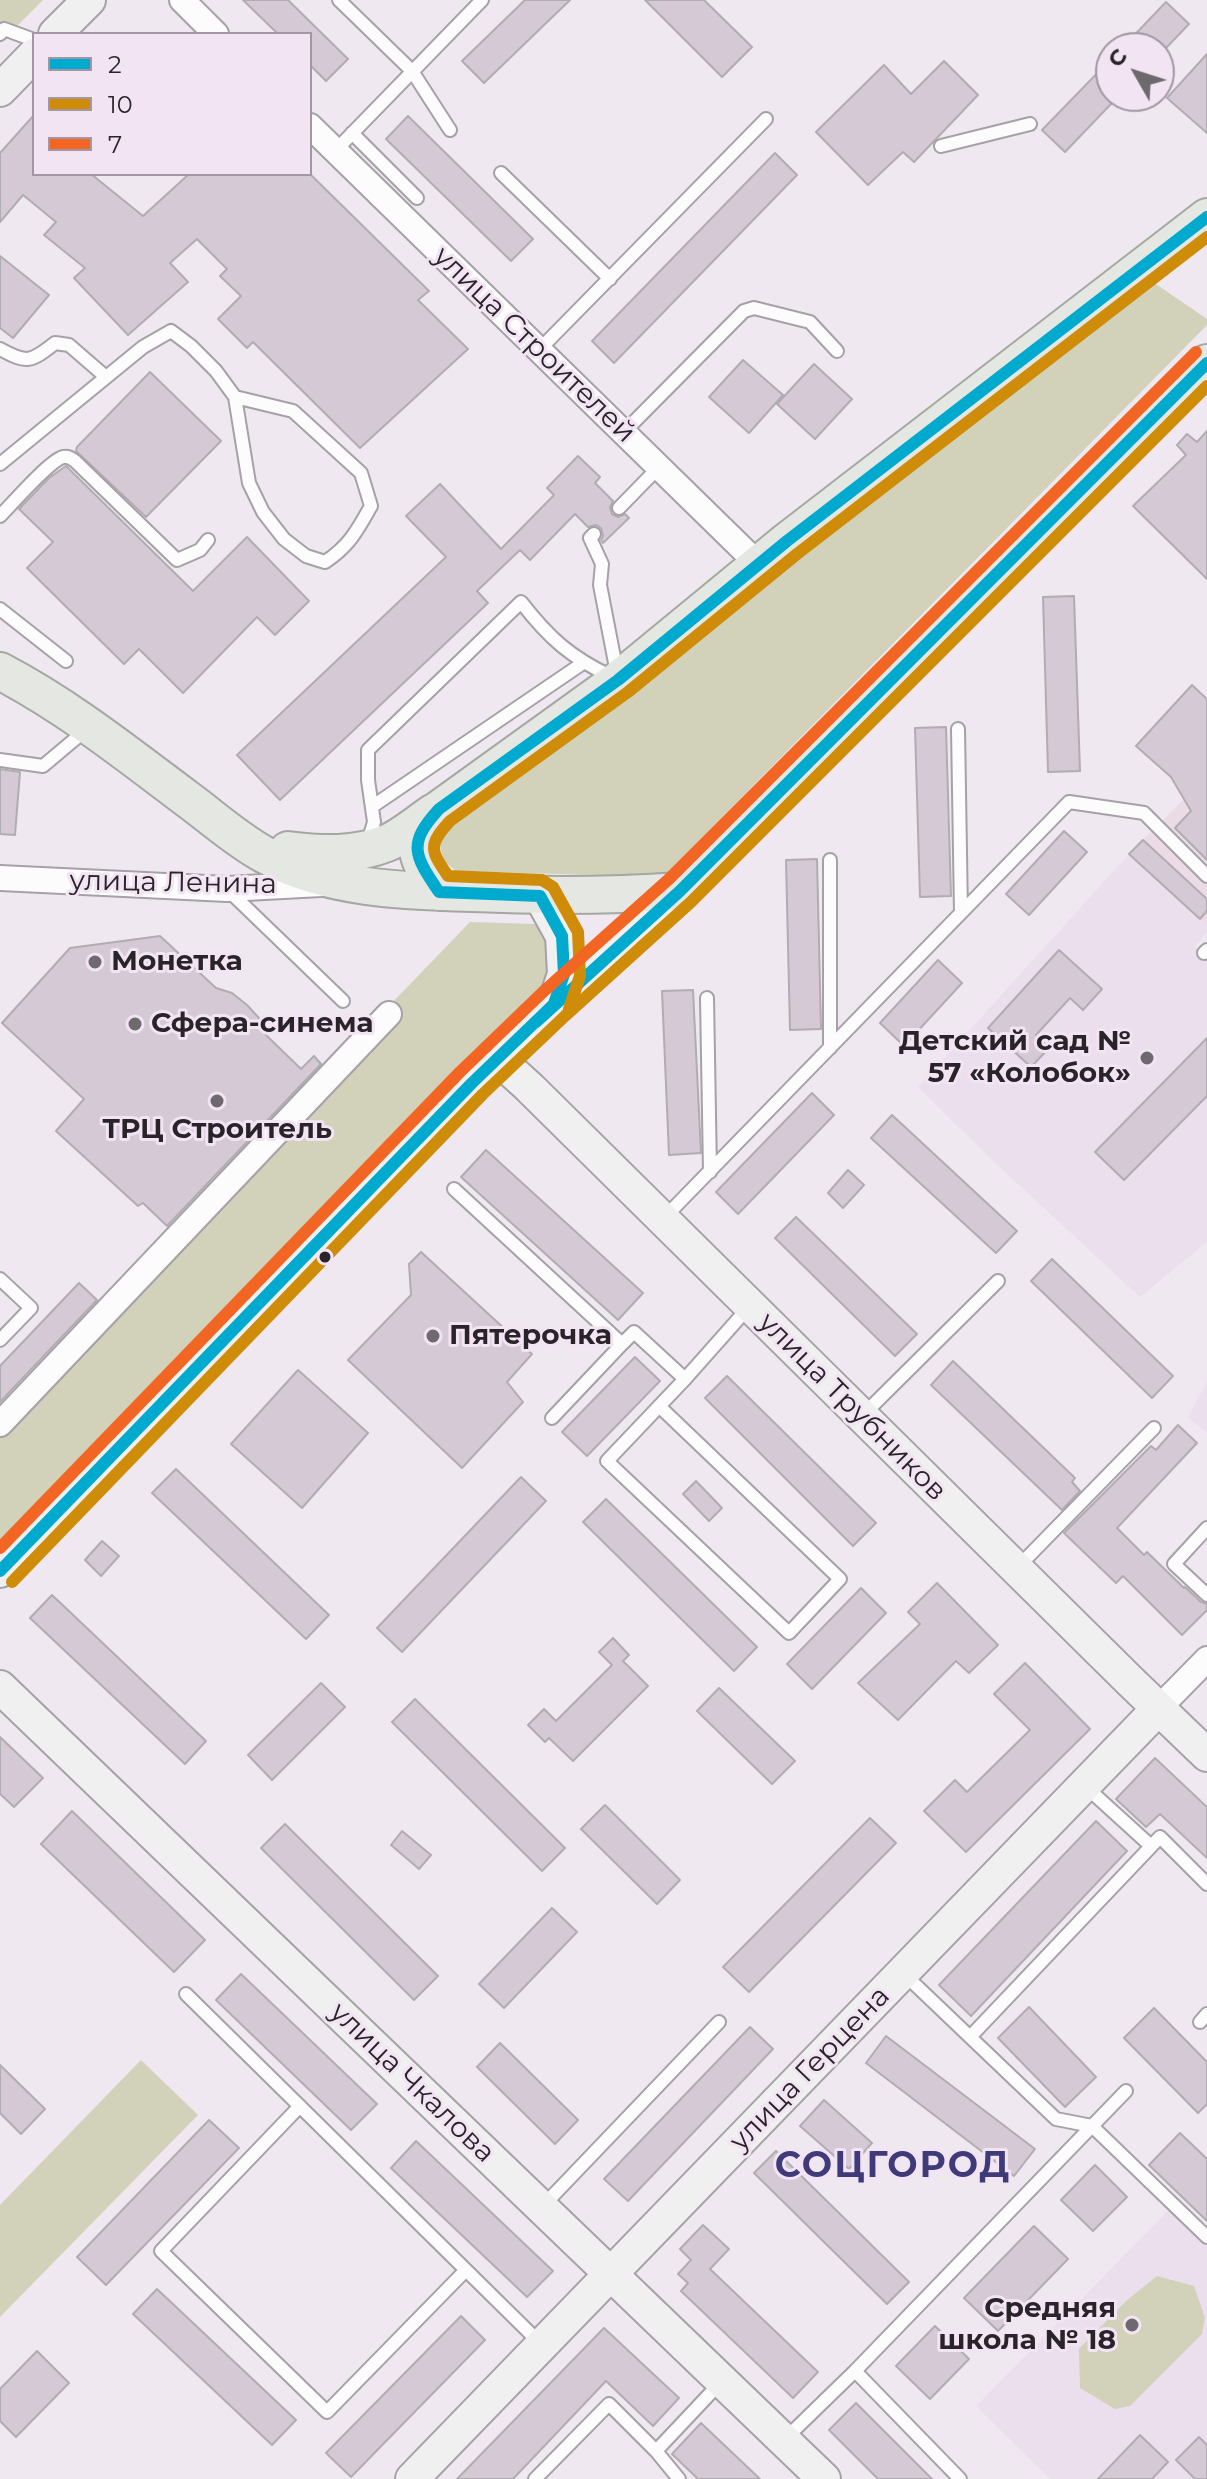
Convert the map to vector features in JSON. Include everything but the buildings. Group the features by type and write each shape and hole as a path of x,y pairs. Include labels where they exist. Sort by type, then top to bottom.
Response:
{"main road":[{"name":"улица Ленина","path":"250,846 335,854 388,843 618,680 758,564 1207,217"},
{"path":"1155,257 1180,251 1207,255"},
{"path":"680,891 1207,363"},
{"name":"улица Ленина","path":"0,671 90,726 250,846 292,869 346,883 439,892 585,897 680,891"},
{"path":"439,809 421,829 418,843 419,857 439,892"}],"street":[{"path":"57,32 89,0"},
{"path":"182,0 214,32"},
{"path":"0,90 32,57"},
{"name":"улица Строителей","path":"312,127 343,142 539,350 758,564"},
{"name":"улица Ленина","path":"0,878 227,889 346,883"},
{"path":"0,1571 497,1058 680,891"},
{"path":"540,896 562,936 564,974 554,1004"},
{"path":"0,1424 389,1014"},
{"name":"улица Трубников","path":"497,1058 1207,1755"},
{"name":"улица Герцена","path":"418,2477 1207,1659"},
{"name":"улица Чкалова","path":"0,1687 824,2479"}],"lane":[{"path":"339,0 412,71 450,130"},
{"path":"417,198 343,142 482,0"},
{"path":"0,34 4,29 32,39"},
{"path":"539,350 766,119"},
{"path":"941,146 1030,124"},
{"path":"501,173 610,279"},
{"path":"623,433 744,311 754,308 810,322 837,351"},
{"path":"0,464 143,347 171,331 216,371 235,397 249,483 263,512 284,539 306,556 325,562 343,550 371,506 361,473 293,411 235,397"},
{"path":"0,349 20,360 34,359 55,343 69,345 106,377"},
{"path":"0,516 51,465 62,457 69,457 177,560 200,550 208,540"},
{"path":"619,508 659,467"},
{"path":"594,534 590,538 602,564 600,585 618,680"},
{"path":"366,849 374,822 368,780 368,750 521,602 544,632 583,663 618,680"},
{"path":"0,609 66,661"},
{"path":"373,806 583,663"},
{"path":"0,760 43,766 90,726"},
{"path":"958,729 961,913"},
{"path":"663,1219 1069,802 1144,813 1207,876"},
{"path":"830,860 830,1048"},
{"path":"227,889 343,1001"},
{"path":"707,998 710,1172"},
{"path":"454,1189 622,1344"},
{"path":"0,1279 31,1308 0,1340"},
{"path":"862,1416 998,1281"},
{"path":"659,1406 840,1579 789,1633 607,1461 750,1305"},
{"path":"552,1418 634,1332 685,1379"},
{"path":"1016,1569 1154,1428"},
{"path":"1207,1528 1174,1564 1207,1595"},
{"path":"1084,1785 1151,1846"},
{"path":"970,2037 1160,1837 1207,1884"},
{"path":"903,1973 1056,2119 1092,2126 1207,2237"},
{"path":"186,1994 542,2345"},
{"path":"542,2207 719,2022"},
{"path":"784,2440 855,2371 1126,2091"},
{"path":"300,2106 161,2251 327,2412 466,2270"},
{"path":"855,2371 960,2479"},
{"path":"656,2451 722,2381"},
{"path":"535,2479 609,2404 679,2479"}],"shaded area":[{"path":"1207,769 1207,925 1129,854 1184,799 1174,783"},
{"path":"1129,854 1207,925 1207,932 1195,946 1207,956 1207,1242 1140,1297 918,1087"},
{"path":"1207,1382 1207,1433 1188,1417"},
{"name":"Средняя школа № 18","path":"1171,2208 1207,2243 1207,2479 1050,2479 976,2406"}],"green space":[{"path":"0,0 43,0 0,43"},
{"path":"1153,282 1207,319 1207,325 663,877 456,871 444,861 437,835 749,589"},
{"path":"470,922 536,924 553,942 543,997 0,1558 0,1422 172,1231"},
{"path":"141,2060 198,2115 0,2317 0,2205"},
{"path":"1157,2276 1194,2286 1205,2318 1202,2334 1130,2406 1115,2409 1080,2388 1079,2349 1126,2301"}],"transit line":[{"name":"2","path":"0,1571 472,1083 554,1004 564,974 562,936 540,896 439,892 424,868 418,841 439,809 618,680 787,541 1207,217"},
{"name":"10","path":"569,1009 580,976 578,932 553,887 542,880 448,876 434,848 443,829 628,692 797,554 1207,237"},
{"name":"7","path":"0,1548 460,1072 543,992 669,879 1196,352"},
{"name":"2","path":"536,1022 680,891 1207,363"},
{"name":"10","path":"12,1582 483,1094 691,902 1207,386"}],"place":[{"name":"Монетка","path":"95,962"},
{"name":"Сфера-синема","path":"135,1024"},
{"name":"Детский сад № 57 «Колобок»","path":"1147,1058"},
{"name":"ТРЦ Строитель","path":"217,1101"},
{"name":"Пятерочка","path":"433,1336"},
{"name":"Средняя школа № 18","path":"1132,2325"}],"district":[{"name":"СОЦГОРОД","path":"893,2166"}]}
